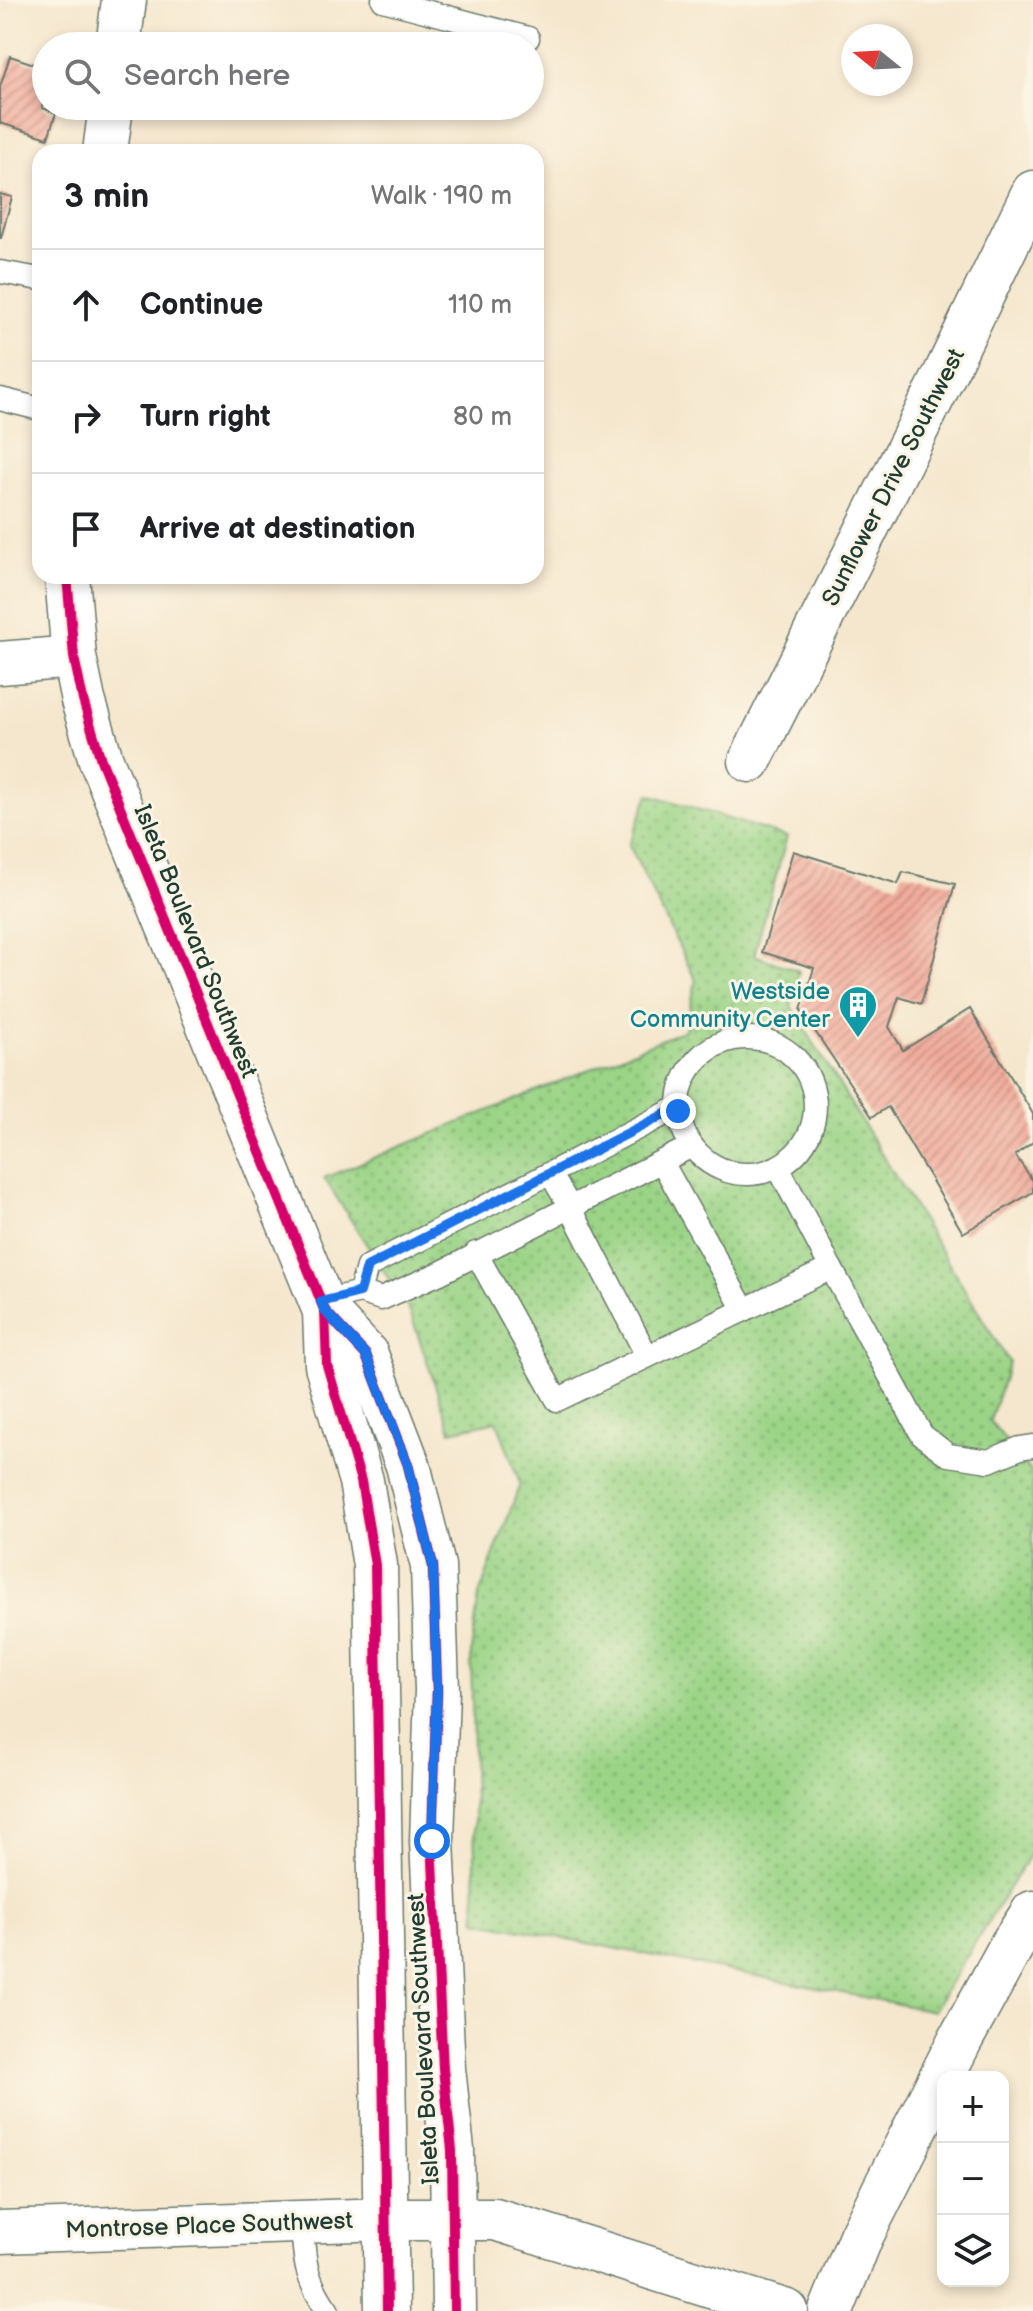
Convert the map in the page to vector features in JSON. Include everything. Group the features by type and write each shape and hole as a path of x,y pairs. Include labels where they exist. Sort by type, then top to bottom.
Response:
{"main road":[{"path":"120,32 124,0"},
{"path":"106,144 109,120"},
{"name":"Isleta Boulevard Southwest","path":"68,584 74,657 101,760 335,1302 366,1355 408,1465 433,1566 437,1690 432,1841 443,2069 452,2150 454,2311"},
{"name":"Isleta Boulevard Southwest","path":"335,1302 327,1365 361,1481 375,1565 387,2311"},
{"path":"831,2311 861,2236 924,2110 982,1999 1033,1913"}],"street":[{"name":"Sunflower Drive Southwest","path":"750,761 1033,192"},
{"path":"0,663 74,657"},
{"name":"Montrose Place Southwest","path":"0,2232 387,2219 495,2219 787,2311"}],"lane":[{"path":"383,0 505,32"},
{"path":"0,272 32,278"},
{"path":"0,399 32,407"},
{"path":"748,1038 771,1042 790,1053 805,1070 813,1091 814,1113 809,1135 796,1153 778,1167 757,1174 734,1174 713,1166 692,1146 684,1133 679,1107 681,1088 690,1068 706,1051 726,1041 748,1038"},
{"path":"335,1302 367,1267 679,1107"},
{"path":"335,1302 381,1299 440,1273 692,1146"},
{"path":"662,1162 744,1310"},
{"path":"778,1167 922,1435 948,1455 989,1461 1033,1446"},
{"path":"550,1173 647,1356"},
{"path":"476,1253 557,1400 831,1268"},
{"path":"302,2222 305,2266 316,2294 328,2311"}],"green space":[{"path":"649,794 787,837 754,955 799,971 791,1006 1009,1362 990,1421 1033,1474 1033,1849 933,2011 476,1921 471,1651 479,1595 520,1484 497,1421 451,1431 410,1312 324,1178 685,1030 696,981 629,845"}],"building":[{"path":"10,56 32,63 32,120 54,120 48,138 0,123 0,87"},
{"path":"0,194 12,197 1,238 0,238"},
{"name":"Westside Community Center","path":"793,851 898,884 903,872 955,884 921,1004 899,997 889,1027 903,1050 970,1009 1033,1114 1033,1142 1015,1155 1033,1181 1033,1192 963,1233 888,1107 872,1117 801,1010 814,968 762,952"}],"cycle path":[{"path":"68,584 74,657 101,760 325,1311 327,1365 361,1481 375,1565 387,2311"},
{"path":"325,1311 366,1355 408,1465 433,1566 437,1690 432,1841 443,2069 452,2150 454,2311"}],"place":[{"name":"Westside Community Center","path":"858,1039"}],"route":[{"path":"432,1841 437,1690 433,1566 408,1465 366,1355 325,1311 321,1302 360,1292 367,1267 679,1107 678,1111"}]}
